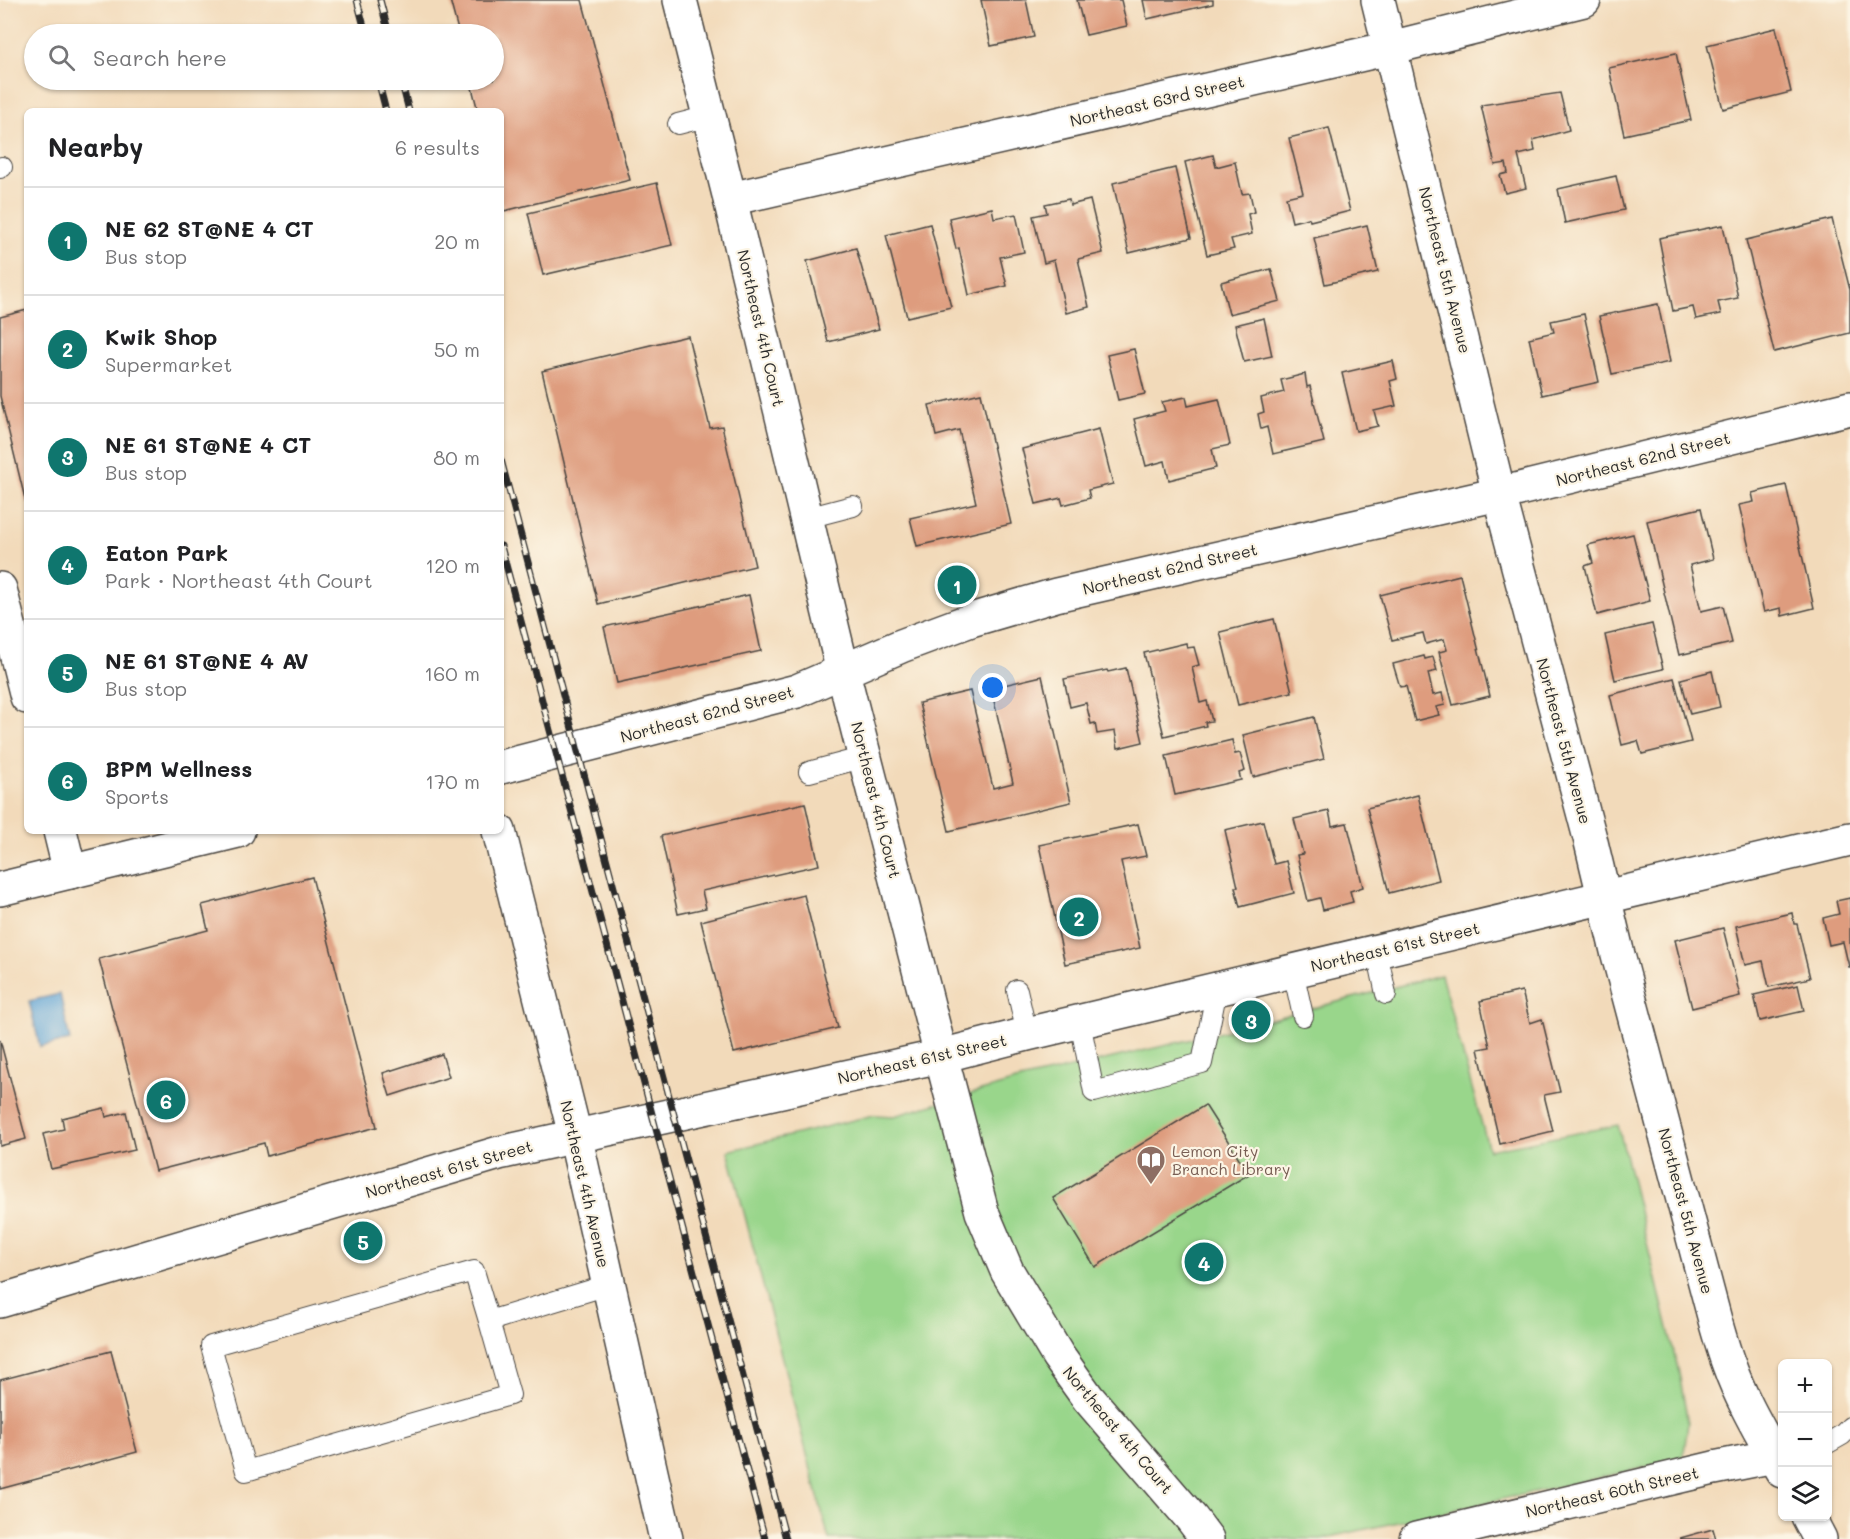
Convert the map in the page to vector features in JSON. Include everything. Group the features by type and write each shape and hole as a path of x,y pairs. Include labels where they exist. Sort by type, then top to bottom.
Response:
{"street":[{"name":"Northeast 4th Court","path":"680,0 843,672 940,1056 990,1233 1008,1271 1073,1379 1207,1539"},
{"name":"Northeast 5th Avenue","path":"1378,0 1499,494 1716,1324 1737,1384 1778,1456"},
{"name":"Northeast 63rd Street","path":"730,199 1390,48 1584,0"},
{"name":"Northeast 62nd Street","path":"504,766 797,691 901,646 961,624 1056,595 1499,494 1850,408"},
{"path":"0,588 24,685"},
{"path":"61,834 70,872"},
{"path":"0,889 226,834"},
{"name":"Northeast 4th Avenue","path":"500,834 575,1135 666,1539"},
{"name":"Northeast 61st Street","path":"0,1301 499,1153 940,1056 1850,839"},
{"name":"Northeast 60th Street","path":"1416,1539 1713,1468 1778,1460"},
{"path":"1811,1521 1820,1539"}],"lane":[{"path":"678,124 709,117"},
{"path":"807,518 853,506"},
{"path":"809,772 865,757"},
{"path":"1377,952 1386,994"},
{"path":"1293,971 1303,1016"},
{"path":"1080,1022 1094,1092 1202,1064 1216,989"},
{"path":"1017,990 1027,1034"},
{"path":"474,1271 489,1321 510,1395 246,1471 211,1346 474,1271"},
{"path":"489,1321 609,1285"},
{"path":"1832,1440 1850,1427"}],"green space":[{"path":"1441,975 1489,1150 1618,1125 1679,1373 1688,1423 1683,1459 1321,1539 829,1539 728,1151 874,1115 894,1116 1016,1081 1218,1033"}],"water":[{"path":"60,994 70,1040 40,1047 29,1001"}],"building":[{"path":"450,0 582,0 630,180 504,211 504,108 477,108 473,90 504,90 504,24 456,24"},
{"path":"981,0 1026,0 1034,37 991,46"},
{"path":"1077,0 1121,0 1127,26 1086,35"},
{"path":"1143,0 1213,0 1213,4 1147,19"},
{"path":"1776,28 1791,92 1723,109 1707,45"},
{"path":"1676,53 1691,120 1624,135 1609,68"},
{"path":"1560,93 1569,130 1533,140 1535,151 1518,155 1526,188 1505,193 1500,175 1508,173 1506,163 1495,165 1481,105"},
{"path":"1329,128 1350,211 1310,221 1309,218 1292,222 1286,197 1303,193 1289,138"},
{"path":"1213,155 1216,167 1235,162 1242,194 1250,193 1254,212 1248,214 1252,234 1231,239 1234,249 1207,255 1185,162"},
{"path":"1175,168 1191,238 1129,253 1113,183"},
{"path":"1616,176 1624,210 1565,223 1558,189"},
{"path":"657,183 672,245 543,275 528,213"},
{"path":"1069,199 1070,205 1090,200 1103,253 1078,259 1089,307 1066,313 1054,260 1044,263 1033,216 1047,213 1045,204"},
{"path":"992,208 994,218 1016,214 1024,252 1000,257 1007,286 969,295 959,248 956,249 949,218"},
{"path":"1832,219 1850,290 1850,333 1774,352 1746,240"},
{"path":"930,224 951,307 907,317 886,235"},
{"path":"1367,225 1378,272 1325,284 1314,238"},
{"path":"1723,225 1738,298 1718,302 1721,314 1696,319 1693,307 1673,311 1659,238"},
{"path":"856,248 879,329 828,342 807,261"},
{"path":"1271,269 1280,301 1229,314 1221,282"},
{"path":"1658,304 1670,362 1612,374 1599,316"},
{"path":"24,311 24,495 0,396 0,317"},
{"path":"1584,314 1599,382 1542,395 1529,338 1554,332 1551,321"},
{"path":"1264,318 1272,356 1244,362 1235,325"},
{"path":"688,336 710,428 722,426 755,566 598,604 542,371"},
{"path":"1134,349 1145,394 1118,400 1107,355"},
{"path":"1393,361 1397,379 1390,381 1396,406 1374,411 1378,426 1356,431 1342,373"},
{"path":"1305,374 1324,442 1273,454 1267,427 1261,429 1258,414 1264,412 1261,398 1284,392 1281,380"},
{"path":"981,393 1011,524 917,546 910,518 976,503 959,430 936,436 929,405"},
{"path":"1186,397 1188,406 1219,399 1230,445 1212,449 1216,468 1169,480 1165,461 1146,466 1134,419 1165,411 1162,402"},
{"path":"1099,429 1113,484 1088,490 1090,498 1063,505 1061,498 1036,504 1022,449"},
{"path":"1786,485 1814,608 1782,616 1781,608 1764,612 1739,505 1754,502 1752,493"},
{"path":"1701,508 1713,559 1690,565 1701,611 1723,606 1732,643 1679,655 1647,521"},
{"path":"1633,534 1650,601 1597,615 1585,566 1593,563 1588,545"},
{"path":"1460,575 1490,696 1453,705 1439,652 1447,650 1444,639 1426,644 1423,633 1392,640 1380,595"},
{"path":"749,595 761,651 617,683 604,627"},
{"path":"1274,619 1292,692 1238,705 1220,632"},
{"path":"1652,624 1663,669 1615,680 1605,635"},
{"path":"1186,643 1187,648 1194,647 1199,665 1192,667 1200,703 1207,701 1212,721 1205,722 1206,726 1164,736 1144,653"},
{"path":"1424,656 1425,659 1433,657 1437,671 1428,673 1433,695 1442,693 1445,705 1436,707 1439,715 1415,721 1406,686 1400,687 1393,664"},
{"path":"1126,668 1143,742 1118,748 1115,731 1097,734 1095,723 1091,724 1086,703 1070,707 1064,679"},
{"path":"1712,671 1720,707 1690,714 1681,679"},
{"path":"1042,676 1071,802 949,831 919,703 970,691 993,788 1013,783 991,688"},
{"path":"1674,678 1691,742 1642,754 1638,741 1622,745 1610,695"},
{"path":"1314,717 1324,759 1253,777 1243,735"},
{"path":"1232,740 1235,754 1240,753 1245,771 1239,773 1241,780 1175,795 1166,756"},
{"path":"1418,795 1439,880 1389,893 1367,808"},
{"path":"805,803 819,865 702,891 706,908 678,914 661,836"},
{"path":"1329,811 1332,826 1347,823 1363,887 1350,891 1353,902 1323,910 1320,898 1308,901 1297,855 1303,854 1294,819"},
{"path":"1263,821 1274,864 1286,861 1294,893 1240,907 1235,887 1238,887 1225,830"},
{"path":"1138,824 1146,856 1121,861 1140,948 1065,964 1039,845"},
{"path":"312,877 377,1127 267,1156 264,1143 155,1171 99,959 208,930 202,905"},
{"path":"804,895 838,1028 734,1053 701,921"},
{"path":"1850,898 1849,967 1843,942 1829,945 1823,918 1839,914 1836,901"},
{"path":"1792,913 1794,924 1797,924 1810,978 1769,987 1763,961 1745,965 1736,926"},
{"path":"1723,928 1740,996 1692,1008 1675,940"},
{"path":"1798,985 1804,1011 1760,1021 1754,995"},
{"path":"1522,991 1530,1023 1542,1019 1560,1092 1544,1095 1553,1131 1500,1144 1478,1049 1490,1047 1480,1001"},
{"path":"0,1040 26,1139 0,1146"},
{"path":"442,1054 449,1077 390,1096 383,1073"},
{"name":"Lemon City Branch Library","path":"1205,1105 1249,1174 1095,1267 1053,1198"},
{"path":"104,1108 106,1117 126,1112 135,1150 51,1169 43,1134 64,1129 62,1118"},
{"path":"111,1351 137,1452 0,1489 0,1380"},
{"path":"1713,1529 1716,1539 1680,1539 1680,1538"}],"railway":[{"path":"357,0 363,24"},
{"path":"380,0 386,24"},
{"path":"381,90 385,108"},
{"path":"404,90 408,108"},
{"path":"504,471 786,1539"},
{"path":"504,557 765,1539"}],"place":[{"name":"NE 62 ST@NE 4 CT","path":"957,585"},
{"name":"Kwik Shop","path":"1079,917"},
{"name":"NE 61 ST@NE 4 CT","path":"1251,1020"},
{"name":"BPM Wellness","path":"166,1100"},
{"name":"Lemon City Branch Library","path":"1151,1186"},
{"name":"NE 61 ST@NE 4 AV","path":"363,1241"},
{"name":"Eaton Park","path":"1204,1262"}]}
